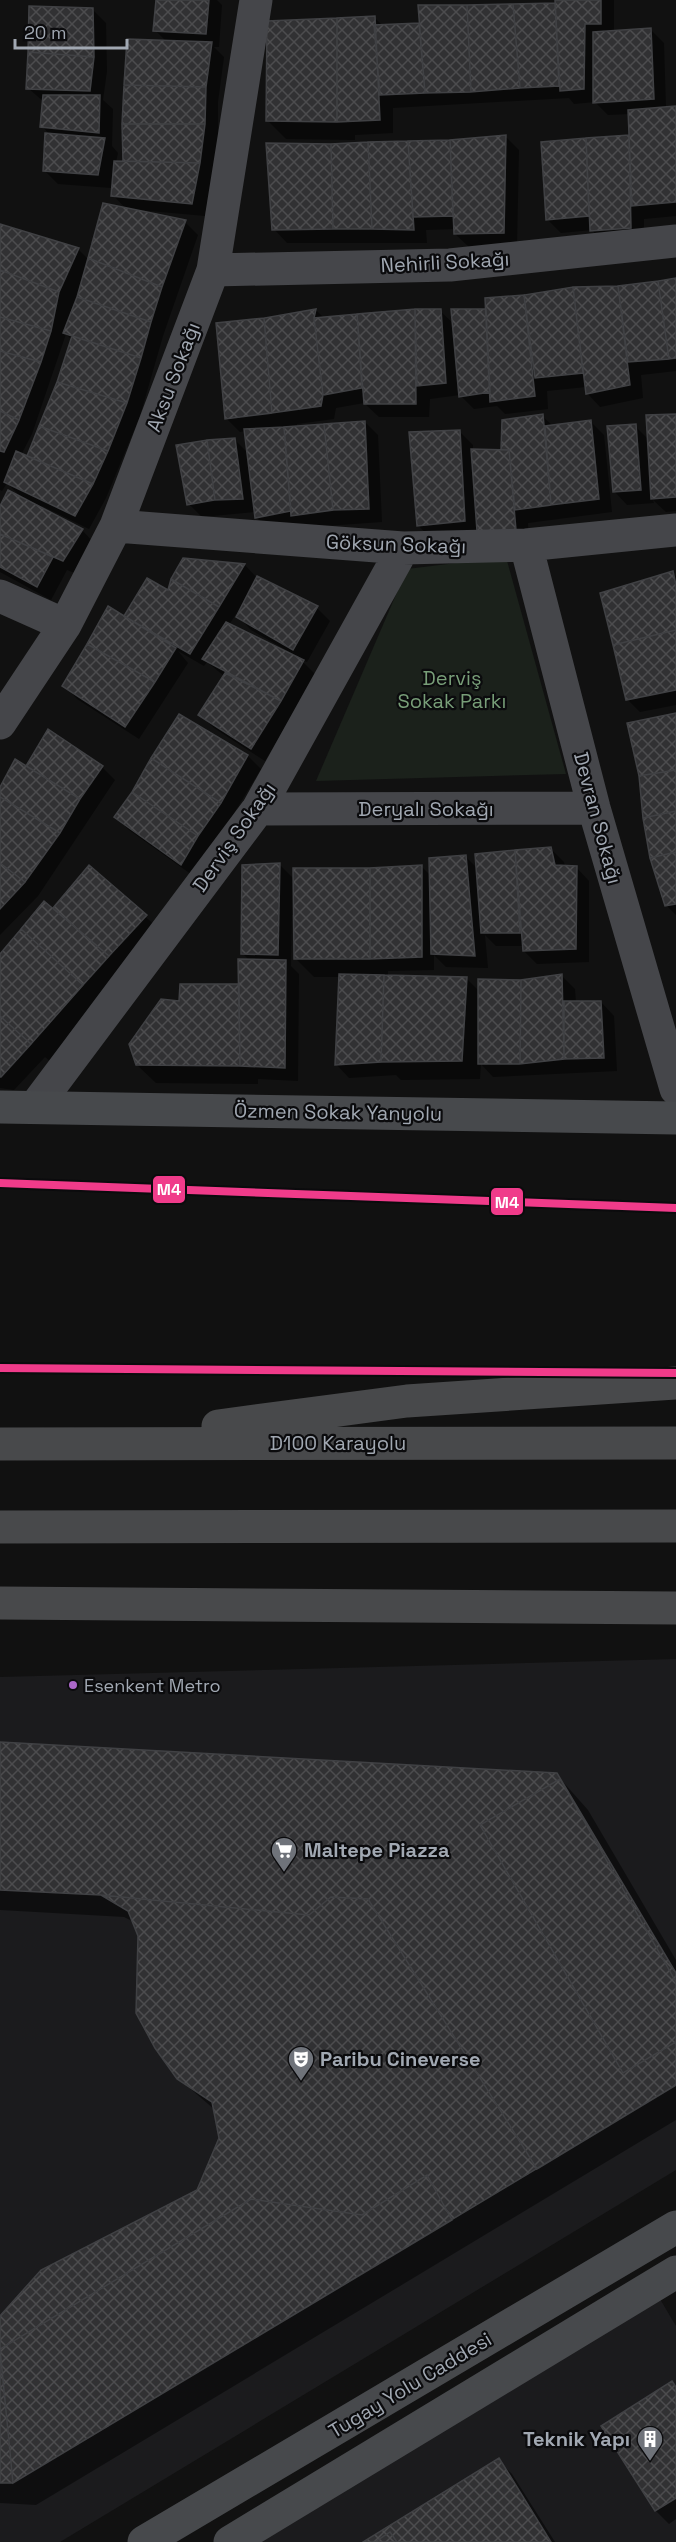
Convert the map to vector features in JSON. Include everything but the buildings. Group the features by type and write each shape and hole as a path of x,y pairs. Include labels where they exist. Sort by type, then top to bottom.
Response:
{"highway":[{"path":"82,1444 407,1401 676,1383"},
{"name":"D100 Karayolu","path":"0,1444 676,1443"},
{"path":"0,1527 676,1526"},
{"path":"0,1603 675,1608"}],"main road":[{"name":"Özmen Sokak Yanyolu","path":"0,1107 676,1118"},
{"name":"Tugay Yolu Caddesi","path":"144,2542 676,2227"},
{"name":"Tugay Yolu Caddesi","path":"230,2542 676,2271"}],"street":[{"name":"Aksu Sokağı","path":"0,723 65,625 116,526 213,270 256,0"},
{"name":"Nehirli Sokağı","path":"213,270 450,265 676,242"},
{"name":"Göksun Sokağı","path":"116,526 403,548 526,545 676,530"},
{"name":"Devran Sokağı","path":"526,545 594,808 676,1089"},
{"name":"Derviş Sokağı","path":"35,1107 258,809 403,548"},
{"path":"0,596 65,625"},
{"name":"Deryalı Sokağı","path":"258,809 594,808"}],"shaded area":[{"path":"676,1659 676,2170 60,2542 0,2542 0,1677"},
{"path":"657,2294 676,2326 676,2542 255,2542"}],"green space":[{"name":"Derviş Sokak Parkı","path":"506,557 566,774 316,781 407,569"}],"transit line":[{"name":"M4","path":"0,1183 676,1208"},
{"name":"M4","path":"0,1368 676,1373"}],"place":[{"name":"Esenkent Metro","path":"73,1685"},
{"name":"Maltepe Piazza","path":"284,1873"},
{"name":"Paribu Cineverse","path":"301,2082"},
{"name":"Teknik Yapı","path":"650,2462"}]}
